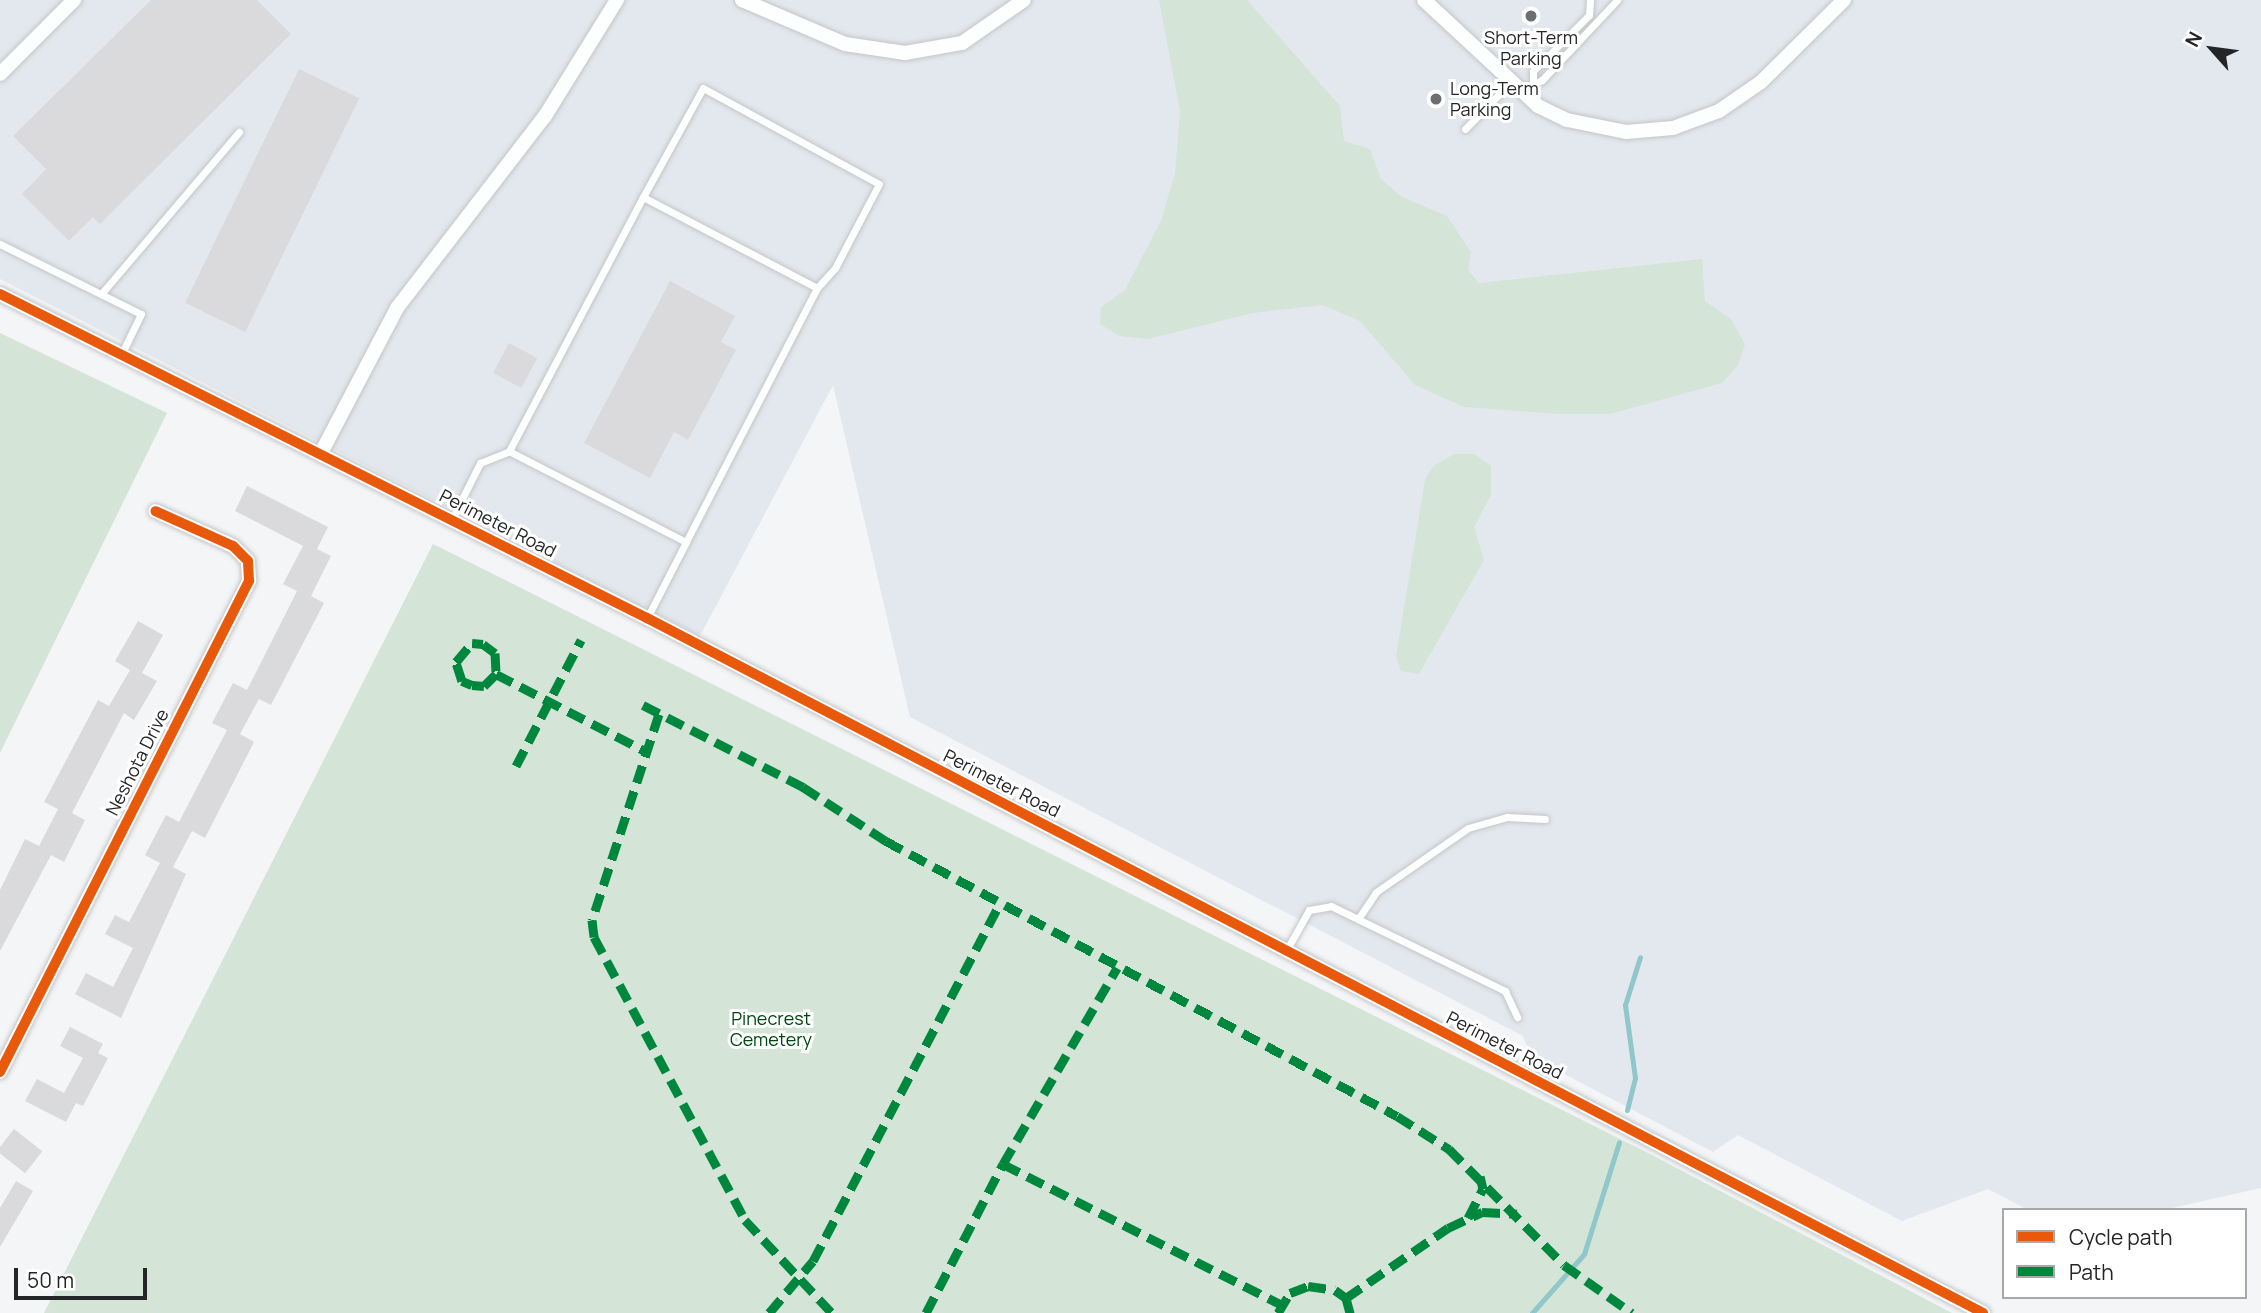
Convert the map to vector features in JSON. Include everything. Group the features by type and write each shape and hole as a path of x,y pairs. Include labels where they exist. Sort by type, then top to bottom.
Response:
{"street":[{"path":"0,74 74,0"},
{"path":"321,453 397,308 545,116 617,0"},
{"path":"742,0 845,44 905,53 962,43 1024,0"},
{"path":"1424,0 1514,89 1567,120 1603,129 1648,131 1696,122 1761,82 1844,0"},
{"name":"Perimeter Road","path":"0,294 647,618 1983,1313"},
{"name":"Neshota Drive","path":"0,1072 249,581 248,561 233,546 155,511"}],"lane":[{"path":"1533,80 1533,71 1589,15 1590,0"},
{"path":"1465,129 1514,89 1533,80 1542,80 1617,0"},
{"path":"452,519 480,463 509,452 642,197 703,88 879,184 835,268 817,288 647,618"},
{"path":"101,294 239,132"},
{"path":"642,197 817,288"},
{"path":"0,244 141,314 121,355"},
{"path":"509,452 686,542"},
{"path":"1357,919 1376,892 1468,828 1507,817 1545,819"},
{"path":"1286,951 1309,910 1320,905 1357,919 1505,991 1517,1017"}],"shaded area":[{"path":"0,0 2261,0 2261,1188 2172,1208 2024,1208 1988,1189 1902,1221 1738,1135 1713,1152 1530,1056 1523,1036 910,717 833,385 700,636 0,279"}],"green space":[{"path":"1159,0 1247,0 1340,106 1344,141 1370,149 1381,179 1402,197 1447,216 1471,252 1468,270 1479,283 1702,259 1705,301 1731,319 1745,344 1738,365 1722,383 1610,414 1557,414 1464,407 1415,385 1360,321 1322,305 1253,313 1148,339 1119,336 1100,324 1101,307 1125,290 1161,221 1175,173 1180,111"},
{"path":"0,333 167,413 0,753"},
{"path":"1454,454 1474,454 1491,466 1491,495 1474,527 1484,560 1419,674 1401,671 1396,656 1425,480 1433,466"},
{"name":"Pinecrest Cemetery","path":"433,544 1652,1155 1952,1313 44,1313"}],"building":[{"path":"151,0 257,0 291,34 100,224 93,217 69,241 22,194 46,169 13,136"},
{"path":"299,69 359,98 245,332 185,303"},
{"path":"670,281 735,316 721,342 736,350 688,440 674,432 650,478 584,443"},
{"path":"509,343 537,358 521,388 493,373"},
{"path":"247,486 328,527 317,549 331,556 311,596 324,603 271,705 259,699 240,734 254,742 205,838 192,831 173,867 186,874 121,1018 75,994 86,973 113,987 133,948 105,934 115,915 129,922 160,863 145,855 166,815 179,822 227,730 212,723 233,683 247,690 297,591 283,584 303,546 235,511"},
{"path":"138,621 163,635 142,673 157,681 134,720 124,713 72,813 85,820 64,862 51,855 0,951 0,890 25,839 39,846 58,809 44,802 98,700 109,706 130,670 115,661"},
{"path":"70,1027 103,1044 98,1053 108,1058 83,1106 76,1103 66,1122 25,1101 37,1079 64,1093 83,1058 60,1046"},
{"path":"14,1129 42,1151 25,1173 0,1154 0,1147"},
{"path":"16,1181 33,1191 0,1247 0,1208"}],"waterway":[{"path":"1627,1110 1635,1078 1625,1005 1640,957"},
{"path":"1532,1313 1584,1254 1619,1142"}],"marked path":[{"path":"516,766 581,640"},
{"path":"496,674 484,686 472,685 462,681 456,662 472,643 483,644 495,653 496,674 647,752"},
{"path":"643,705 803,787 886,841 1397,1116 1449,1149 1564,1265 1632,1313"},
{"path":"659,714 592,920 594,937 745,1220 832,1313"},
{"path":"769,1313 813,1261 1000,903"},
{"path":"926,1313 1003,1164 1117,968"},
{"path":"1003,1164 1280,1304"},
{"path":"1468,1218 1483,1189 1480,1176"},
{"path":"1346,1298 1448,1228 1482,1212 1517,1214"},
{"path":"1278,1313 1290,1293 1308,1286 1335,1290 1346,1298 1350,1313"}],"cycle path":[{"path":"0,294 647,618 1983,1313"},
{"path":"0,1072 249,581 248,561 233,546 155,511"}],"place":[{"name":"Short-Term Parking","path":"1531,16"},
{"name":"Long-Term Parking","path":"1436,99"}]}
